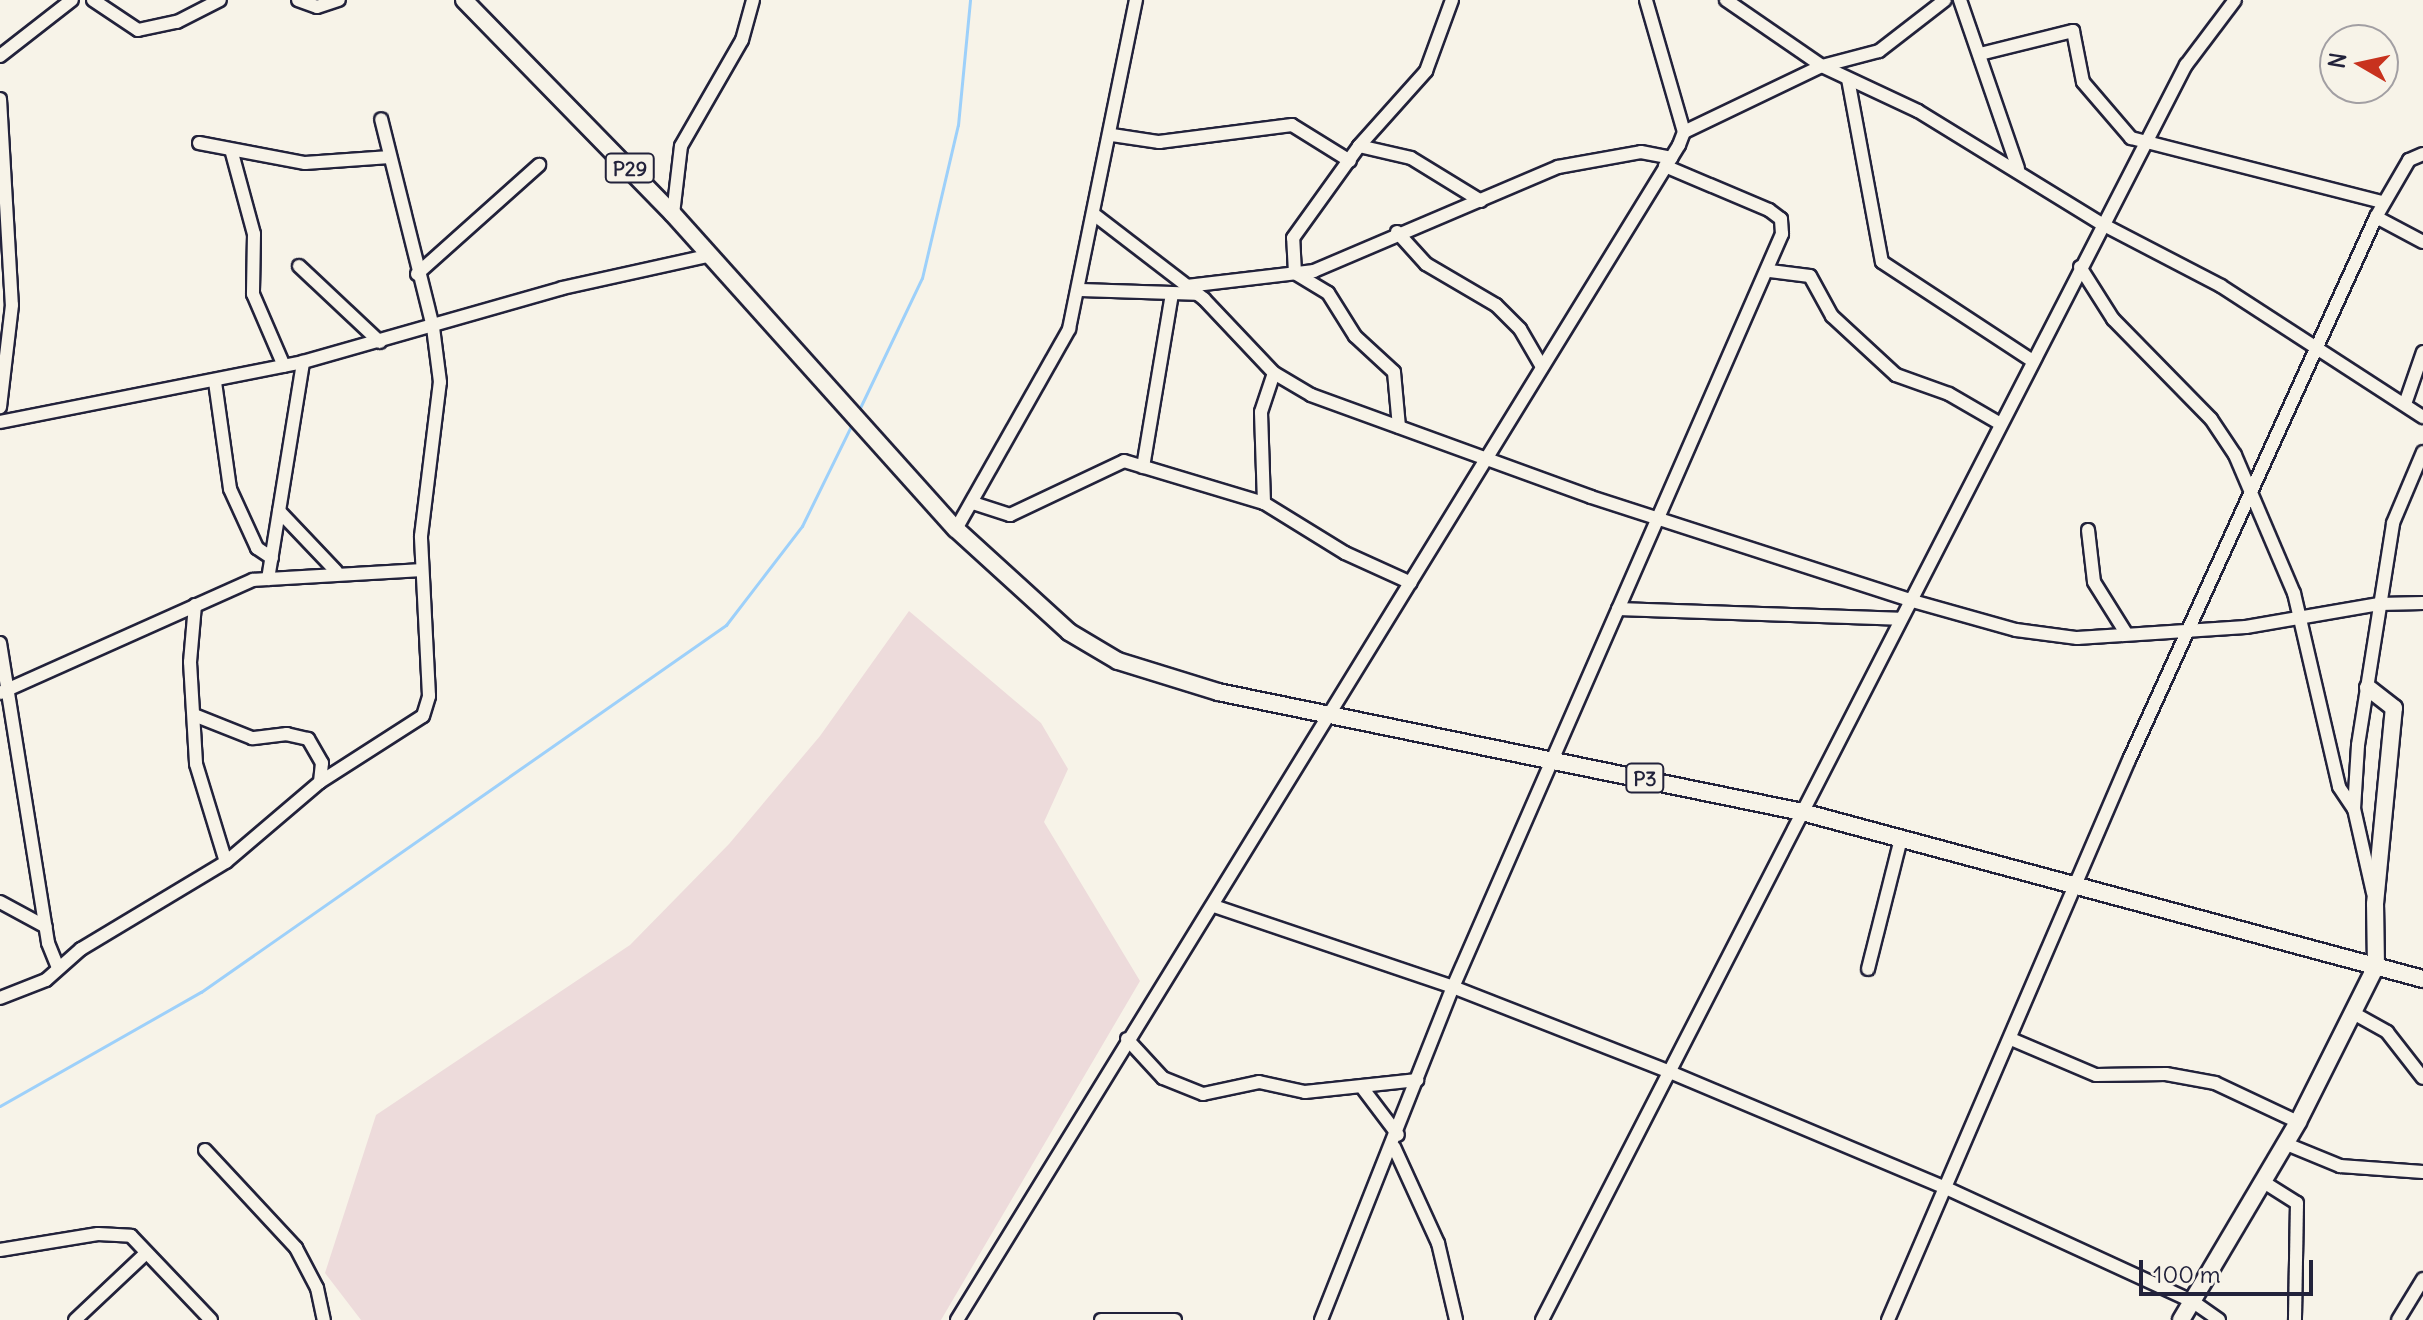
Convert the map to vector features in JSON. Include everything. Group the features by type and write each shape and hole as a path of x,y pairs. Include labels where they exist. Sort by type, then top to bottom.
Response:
{"main road":[{"name":"P29","path":"464,0 673,214 786,345 920,491"},
{"name":"P3","path":"920,491 1057,623 1118,661 1218,692 1556,759 1802,812 2423,979"},
{"path":"2181,1320 2298,1122 2355,1014 2376,966 2375,904 2394,708 2368,688"}],"street":[{"path":"0,56 72,0"},
{"path":"93,0 138,30 177,22 220,0"},
{"path":"298,0 317,7 339,0"},
{"path":"673,214 681,146 742,40 753,0"},
{"path":"956,529 1051,368 1079,290 1112,135 1136,0"},
{"path":"1295,273 1294,234 1359,146 1426,71 1452,0"},
{"path":"1646,0 1684,132"},
{"path":"1726,0 1822,66 2018,168 2102,224 2221,286 2423,417"},
{"path":"957,1320 1127,1039 1214,906 1327,714 1411,583 1684,132 1822,66 1879,51 1945,0"},
{"path":"1960,0 2018,168"},
{"path":"2218,0 2227,11"},
{"path":"1542,1320 2102,224 2186,65 2235,0"},
{"path":"1980,54 2073,31 2083,82 2118,126 2146,143 2382,202"},
{"path":"1848,79 1882,262 2031,360"},
{"path":"0,99 12,305 0,407"},
{"path":"0,998 46,980 58,968 226,862 320,782 423,716 429,696 421,570 438,423 433,327 417,274 381,119"},
{"path":"1112,135 1159,142 1292,125 1350,161"},
{"path":"199,143 232,153 325,164 390,157"},
{"path":"1359,146 1411,158 1481,201"},
{"path":"1079,290 1172,294 1295,273 1345,260 1397,232 1594,158 1641,152 1724,186 1781,219 1770,271 1656,519 1556,759 1453,987 1396,1141 1321,1320"},
{"path":"232,153 254,234 253,294 284,366"},
{"path":"1888,1320 2077,885 2382,202 2409,160 2423,154"},
{"path":"417,274 539,165"},
{"path":"1096,216 1192,290 1274,373 1321,400 1656,519 1909,600 2016,630 2077,638 2302,618 2379,604 2423,603"},
{"path":"2376,217 2423,242"},
{"path":"1397,232 1426,264 1496,305 1520,329 1542,367"},
{"path":"0,422 215,382 303,362 562,288 708,256"},
{"path":"299,266 380,342"},
{"path":"2080,267 2113,319 2211,419 2252,489 2302,618 2339,787 2354,809"},
{"path":"1770,271 1816,280 1832,316 1896,375 1949,394 1999,423"},
{"path":"1295,273 1328,293 1355,336 1394,372 1399,427"},
{"path":"1143,467 1172,294"},
{"path":"2405,404 2423,352"},
{"path":"268,579 303,362"},
{"path":"1264,503 1261,412 1274,373"},
{"path":"215,382 230,489 257,548 272,558"},
{"path":"2375,904 2354,809 2379,604 2393,523 2423,452"},
{"path":"973,503 1010,515 1099,468 1124,461 1264,503 1345,553 1411,583"},
{"path":"279,511 336,571"},
{"path":"2088,530 2094,582 2126,633"},
{"path":"2,692 195,605 268,579 336,571 421,570"},
{"path":"195,605 194,715 200,796 226,862"},
{"path":"1618,609 1899,619"},
{"path":"0,643 2,692 46,927 58,968"},
{"path":"194,715 252,738 287,734 308,739 322,763 320,782"},
{"path":"1868,969 1901,839"},
{"path":"0,902 46,927"},
{"path":"1214,906 1453,987 1670,1072 1946,1188 2192,1301 2219,1320"},
{"path":"2355,1014 2387,1032 2423,1078"},
{"path":"1127,1039 1163,1078 1203,1094 1259,1082 1305,1092 1364,1090 1417,1080"},
{"path":"2011,1039 2096,1075 2166,1074 2215,1083 2298,1122"},
{"path":"1364,1090 1396,1141 1438,1243 1456,1320"},
{"path":"2284,1143 2340,1166 2423,1172"},
{"path":"205,1150 296,1248 317,1288 324,1320"},
{"path":"2262,1181 2297,1203 2295,1320"},
{"path":"0,1250 98,1234 131,1236 144,1255 211,1320"},
{"path":"75,1320 144,1255"},
{"path":"2398,1320 2423,1279"},
{"path":"1101,1320 1175,1320"}],"shaded area":[{"path":"909,611 1041,723 1068,769 1044,822 1140,981 941,1320 361,1320 325,1273 376,1115 630,945 729,844 820,736"}],"waterway":[{"path":"858,412 922,278 958,125 970,0"},
{"path":"0,1106 201,992 726,625 802,526 853,422"}]}
